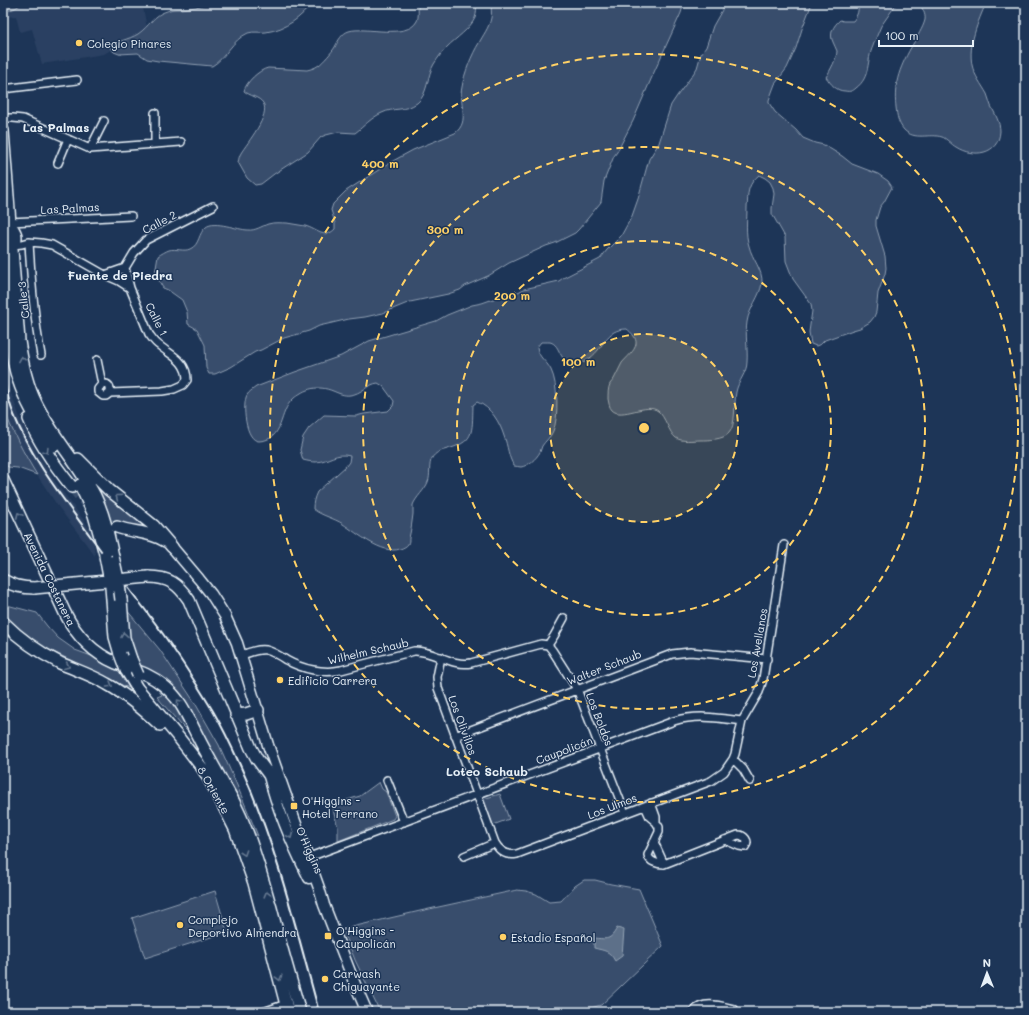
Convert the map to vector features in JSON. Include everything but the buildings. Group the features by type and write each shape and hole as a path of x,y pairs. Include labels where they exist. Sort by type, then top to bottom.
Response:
{"main road":[{"path":"3,131 19,335 23,364 28,384 35,402 54,432 104,485 158,529 172,547"},
{"path":"3,236 12,245 10,336 19,392 34,431 59,471 72,487"},
{"path":"14,363 21,387 32,413 42,429 77,473"},
{"path":"54,432 77,473 110,558"},
{"name":"Avenida Costanera","path":"3,480 65,613 77,633 88,645 101,655 114,662 145,673 154,678 171,692 186,712 197,736 223,783"},
{"path":"141,532 147,528 149,521"},
{"path":"117,527 154,535 172,547"},
{"name":"O'Higgins","path":"172,547 199,579 218,605 233,631 242,655 268,745 287,799 304,859"},
{"name":"8 Oriente","path":"110,558 115,637 126,670 138,688 203,769 217,793 239,839 254,883 287,1008"},
{"name":"8 Oriente","path":"110,558 119,584 124,638 130,659 138,675 152,695 207,760 223,783 242,820 256,858 300,1012"},
{"path":"3,580 18,587 34,588 148,577 163,578 181,590 189,600 236,715 254,753 269,776 287,799"},
{"path":"3,622 38,651 98,679 128,696 191,754"},
{"path":"236,715 246,714 258,710"},
{"name":"O'Higgins","path":"258,710 269,776 277,803 319,888 324,905 367,1012"}],"street":[{"path":"3,89 77,80"},
{"path":"155,113 155,144"},
{"path":"3,118 23,119 90,149 181,142"},
{"path":"90,149 104,121"},
{"path":"58,163 68,139"},
{"name":"Calle 2","path":"125,268 134,253 146,240 213,206"},
{"name":"Las Palmas","path":"10,222 131,216"},
{"path":"12,245 29,242 52,245 130,288"},
{"name":"Calle 3","path":"29,242 34,304 42,355"},
{"path":"105,275 125,268 130,288"},
{"name":"Calle 1","path":"110,393 162,391 174,389 183,385 187,380 187,375 183,365 159,346 149,334 130,288"},
{"path":"97,360 102,384"},
{"path":"102,384 109,385 111,389 109,395 100,395 98,389 102,384"},
{"name":"Los Avellanos","path":"733,759 742,721 759,692 763,679 784,545"},
{"path":"548,645 564,618"},
{"name":"Wilhelm Schaub","path":"242,655 250,652 265,650 299,666 330,672 414,651 423,651 459,664 467,664 538,644 548,645"},
{"name":"Los Boldos","path":"548,645 577,689 625,813"},
{"name":"Walter Schaub","path":"455,736 672,654 690,652 767,659"},
{"name":"Los Olivillos","path":"441,658 437,673 437,685 496,843"},
{"name":"Caupolicán","path":"304,859 681,719 702,717 742,721"},
{"path":"733,759 743,769 750,782"},
{"name":"Los Ulmos","path":"496,843 500,850 506,854 517,854 711,781 724,772 733,759"},
{"path":"387,780 404,822"},
{"path":"648,804 650,817 656,822 659,828 659,832 649,853 649,858 658,864 664,864 725,840"},
{"path":"654,842 664,864"},
{"path":"464,856 496,843"},
{"path":"693,1012 701,1006 706,1005 734,1008"},
{"path":"263,1012 287,1008"}],"shaded area":[{"path":"3,3 22,3 13,9 3,11"},
{"name":"Colegio Pinares","path":"18,3 142,3 147,28 104,54 42,64 32,29 20,32 16,16 7,17 4,7"},
{"path":"210,3 312,3 298,18 280,28 273,31 250,32 242,36 217,63 212,66 158,61 147,59 138,53 119,54 110,48 116,43 138,34 162,13 172,9 183,9"},
{"path":"418,3 477,3 476,16 473,22 445,49 434,64 421,99 408,108 386,111 378,115 355,133 338,132 321,137 308,152 261,184 255,185 247,178 238,162 239,158 257,129 264,114 265,108 261,101 244,91 247,84 253,77 264,69 268,68 307,70 314,68 319,65 334,49 342,35 349,31 395,31 412,27 418,19"},
{"path":"491,3 684,3 681,13 633,121 614,156 604,181 601,202 575,233 509,263 488,276 465,286 460,290 410,302 383,313 319,326 309,331 284,338 255,352 231,367 215,374 209,374 206,368 205,345 197,329 188,324 187,312 182,300 163,288 155,274 158,256 169,250 190,249 196,245 203,230 210,225 221,225 251,230 270,223 287,223 309,227 324,234 327,234 335,229 335,223 331,210 333,204 346,191 391,162 413,150 455,133 460,128 463,117 461,93 463,82 471,58 490,22"},
{"path":"726,3 812,3 796,48 787,68 775,84 769,103 775,112 803,138 824,145 852,164 878,174 888,181 892,187 880,207 876,220 876,226 885,256 886,268 878,293 876,312 870,322 860,328 825,340 816,346 811,344 809,332 812,311 811,304 793,279 786,261 785,237 772,214 774,194 773,188 770,182 759,175 754,180 748,191 747,232 749,246 761,274 762,283 748,317 746,332 747,366 736,392 733,425 729,433 723,437 711,440 681,440 674,436 658,411 647,408 616,413 612,410 608,399 610,383 614,380 622,363 632,352 636,344 635,337 627,329 614,332 610,335 595,354 585,362 569,362 562,357 554,344 550,342 541,342 537,347 541,357 551,370 553,376 557,410 555,425 552,433 542,446 538,455 529,464 521,467 514,466 510,459 502,431 497,421 487,408 477,402 473,405 472,430 467,440 454,447 439,452 432,458 428,482 413,505 409,542 406,546 393,550 385,549 370,542 339,522 313,509 317,492 346,466 349,462 350,456 341,455 316,462 303,460 300,450 303,437 309,428 324,415 356,416 388,411 393,406 394,401 383,386 378,383 371,385 358,393 350,395 343,395 322,388 307,390 302,392 288,404 277,431 273,436 259,441 254,439 248,429 245,414 247,395 256,387 341,356 369,341 436,321 472,305 513,292 559,281 600,259 621,236 632,216 649,159 659,143 671,105 697,68 701,54 706,47 713,26"},
{"path":"857,3 897,3 881,26 871,52 866,74 861,84 853,91 842,91 834,87 826,77 837,54 831,36 835,25 840,20 853,21 858,13"},
{"path":"919,3 986,3 974,33 971,57 974,72 987,94 999,124 999,139 990,150 970,153 956,147 942,137 917,136 908,133 900,125 897,116 895,98 897,82 905,59 925,20 924,13"},
{"path":"3,359 9,388 23,426 52,477 93,533 95,556 57,505 37,475 11,428 3,407"},
{"path":"3,407 18,442 37,475 18,468 8,467 3,461"},
{"path":"86,471 157,533 121,526 106,521"},
{"path":"3,604 37,613 58,638 75,650 116,665 129,688 40,646 9,623 3,616"},
{"path":"126,609 160,650 195,703 219,745 258,836 251,829 239,797 204,739 193,716 141,667 127,637"},
{"path":"152,682 178,706 194,738 157,697 162,695"},
{"path":"379,782 382,789 386,792 395,816 393,819 338,841 338,827 333,806 337,803 360,796"},
{"path":"500,794 509,819 493,825 483,799"},
{"name":"Estadio Español","path":"584,880 595,880 639,889 663,946 601,1005 577,1012 380,1012 355,960 343,929 517,890 536,894 549,902 561,901 575,886"},
{"name":"Complejo Deportivo Almendra","path":"215,891 227,932 145,958 132,918"},
{"path":"617,928 624,930 622,956 615,961 609,953 594,948 594,938 608,938"}],"tunnel":[{"path":"72,487 98,515 117,527"}],"railway":[{"path":"3,377 9,401 21,432 39,463 118,574 158,626 213,711 227,738 253,795 275,856 319,1012"}],"place":[{"name":"Colegio Pinares","path":"79,43"},
{"name":"Edificio Carrera","path":"280,680"},
{"name":"O'Higgins - Hotel Terrano","path":"294,806"},
{"name":"Complejo Deportivo Almendra","path":"180,925"},
{"name":"O'Higgins - Caupolicán","path":"328,936"},
{"name":"Estadio Español","path":"503,937"},
{"name":"Carwash Chiguayante","path":"325,979"}],"district":[{"name":"Las Palmas","path":"56,127"},
{"name":"Fuente de Piedra","path":"120,275"},
{"name":"Loteo Schaub","path":"487,771"}]}
